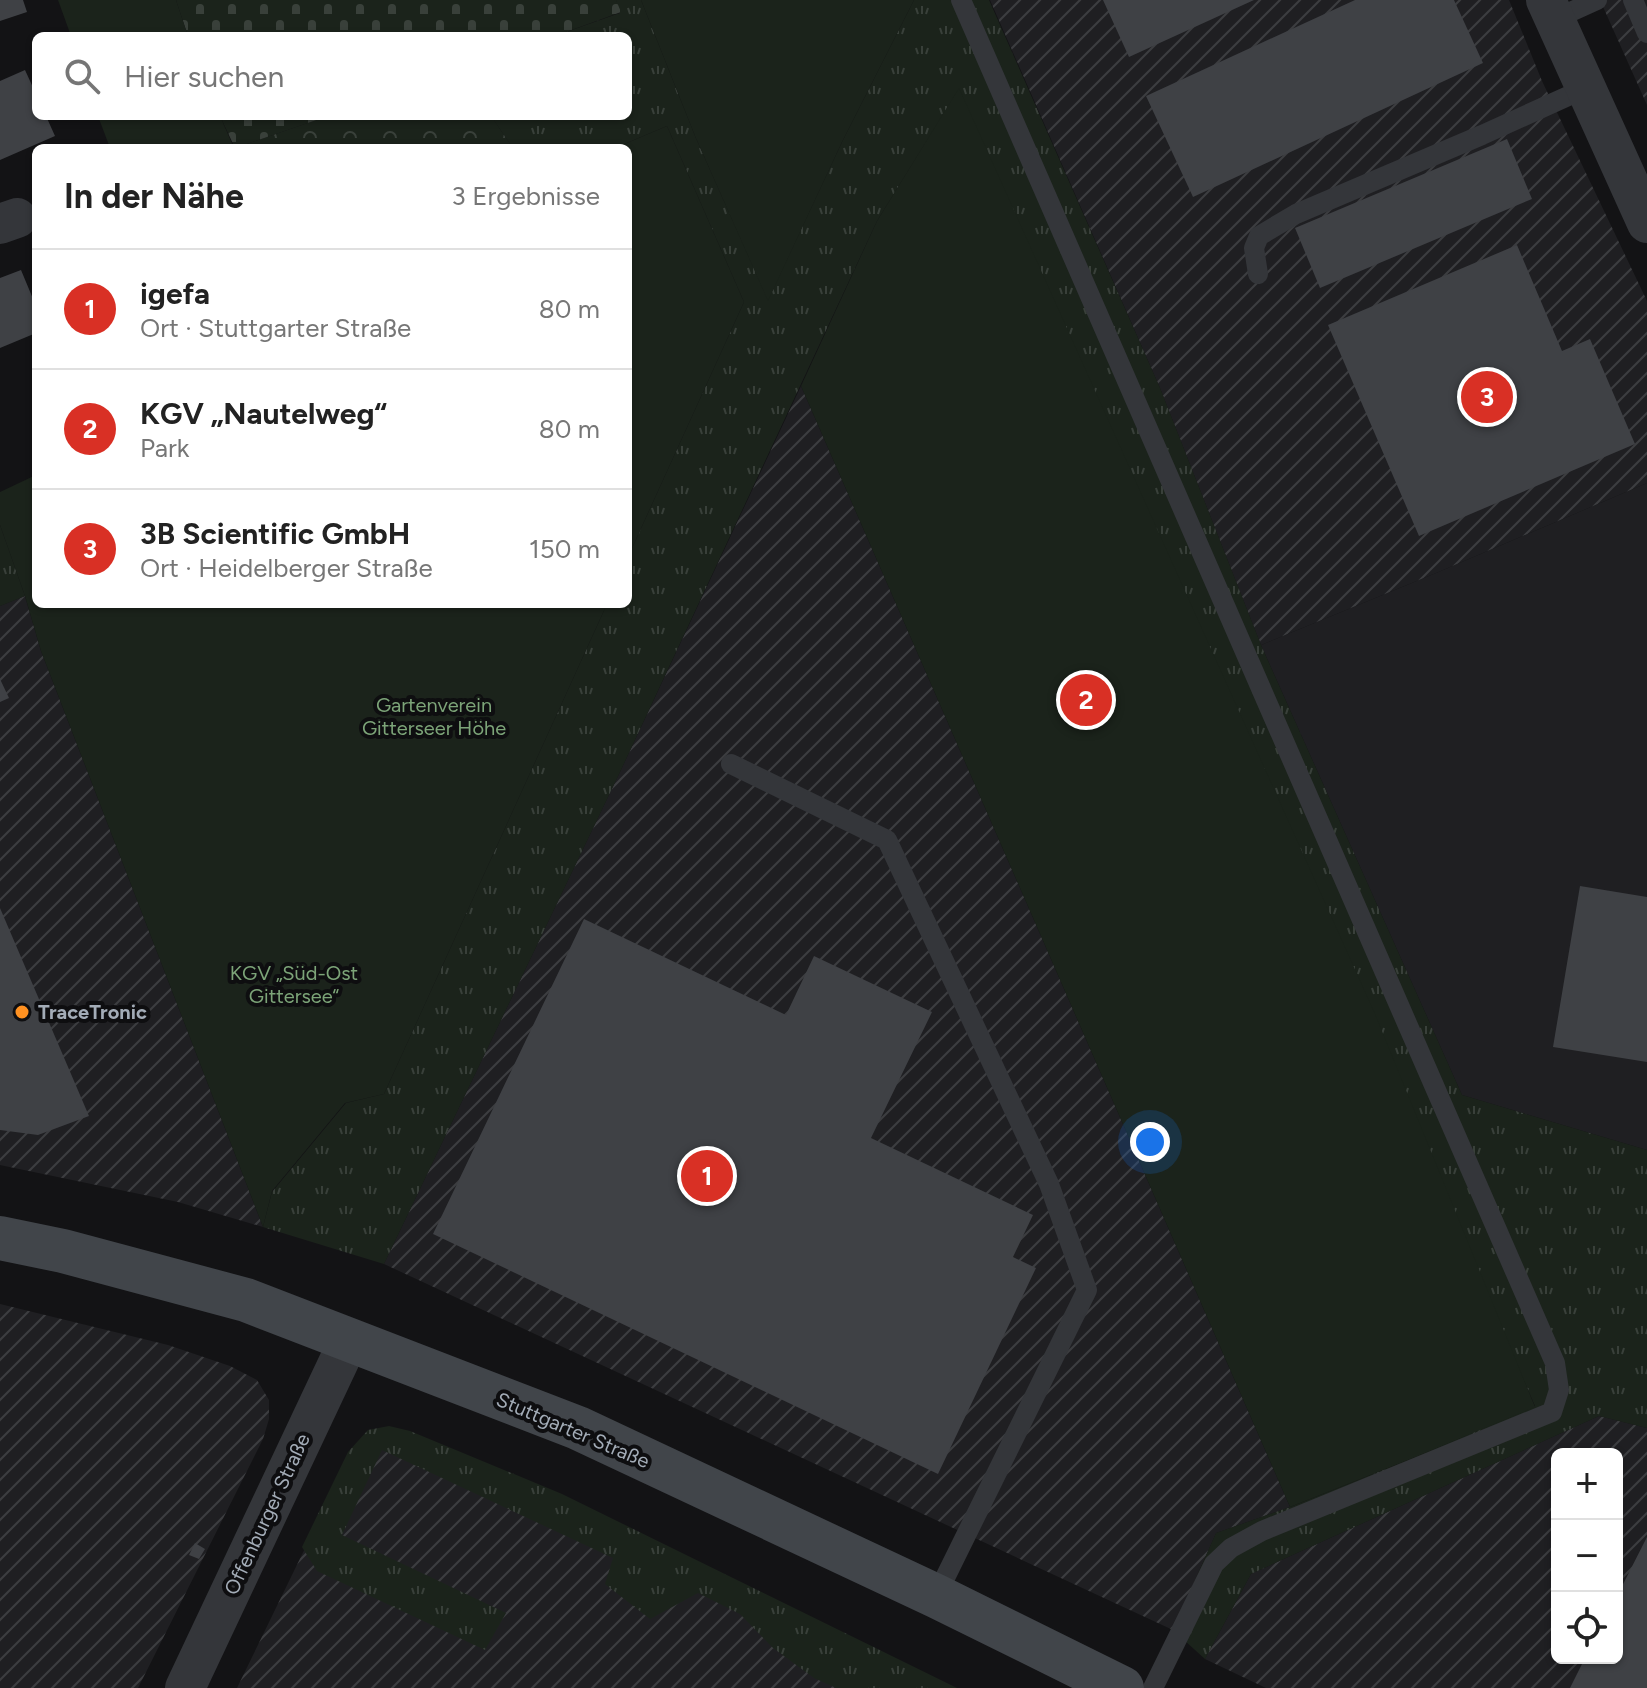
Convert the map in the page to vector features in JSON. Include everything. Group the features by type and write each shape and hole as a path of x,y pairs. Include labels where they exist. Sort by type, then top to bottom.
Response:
{"main road":[{"name":"Stuttgarter Straße","path":"0,1238 63,1251 246,1300 578,1428 936,1596 1122,1688"}],"street":[{"path":"1551,10 1647,223"},
{"name":"Offenburger Straße","path":"185,1688 349,1340"}],"lane":[{"path":"961,0 1555,1363 1559,1390 1552,1412 1262,1531 1231,1548 1214,1564 1153,1688"},
{"path":"1551,10 1597,0"},
{"path":"1633,0 1647,33"},
{"path":"1258,274 1254,248 1259,236 1296,214 1586,88"},
{"path":"731,764 887,840 1049,1184 1087,1290 936,1596"}],"shaded area":[{"path":"990,0 1509,0 1542,81 1647,301 1647,483 1261,645 1160,388"},
{"path":"1600,0 1647,0 1647,105"},
{"path":"801,386 1290,1507 1216,1533 1173,1630 384,1264"},
{"path":"1647,483 1647,1150 1462,1095 1261,645"},
{"path":"25,596 41,651 263,1227 178,1202 0,1165 0,606"},
{"path":"0,1304 168,1345 230,1366 257,1380 269,1400 269,1419 263,1439 138,1688 0,1688"},
{"path":"1599,1416 1647,1428 1647,1688 1266,1688 1205,1659 1251,1574"},
{"path":"386,1447 575,1528 885,1688 237,1688 349,1458"}],"green space":[{"path":"58,0 176,0 187,32 70,32"},
{"path":"176,0 616,0 621,12 566,32 187,32"},
{"path":"616,0 641,0 695,136 768,300 842,142 914,0 989,0 1160,388 1261,645 1462,1095 1647,1150 1647,1428 1599,1416 1251,1574 1205,1659 1173,1630 1216,1533 1290,1507 1535,1406 959,89 877,221 620,772 384,1264 263,1227 272,1192 346,1103 384,1094 605,608 632,608 632,548 744,302 667,126 624,144 510,144 494,120 632,120 632,32 566,32 620,13"},
{"path":"641,0 914,0 842,142 768,301 695,136"},
{"path":"959,88 1375,1014 1535,1407 1290,1507 801,386 877,221"},
{"path":"100,120 222,120 232,144 108,144"},
{"path":"222,120 316,120 247,144 233,144"},
{"path":"316,120 494,120 510,144 247,144"},
{"path":"667,126 744,302 632,548 632,144 624,144"},
{"name":"KGV „Süd-Ost Gittersee“","path":"32,477 32,608 605,608 384,1094 345,1103 272,1191 263,1227 41,651 0,525 0,492"},
{"path":"0,525 25,596 0,606"},
{"path":"389,1426 410,1431 562,1494 957,1688 836,1688 814,1678 773,1648 740,1614 698,1593 650,1619 605,1584 613,1558 382,1450 342,1535 506,1613 485,1650 317,1571 302,1547 348,1452 368,1430"}],"building":[{"path":"0,0 23,0 27,12 0,21"},
{"path":"1103,0 1254,0 1129,57"},
{"path":"1355,0 1454,0 1483,63 1193,197 1146,96"},
{"path":"25,70 32,85 32,120 48,120 55,136 0,160 0,81"},
{"path":"1507,139 1532,199 1320,288 1295,228"},
{"path":"1517,245 1562,351 1590,339 1635,444 1419,536 1328,325"},
{"path":"21,270 32,296 32,335 0,348 0,278"},
{"path":"0,679 9,698 0,702"},
{"path":"1580,886 1647,897 1647,1062 1553,1047"},
{"name":"TraceTronic","path":"0,908 89,1116 38,1135 0,1130"},
{"path":"584,919 786,1015 814,956 932,1012 871,1138 1033,1215 1013,1257 1036,1268 938,1474 433,1234"},
{"path":"1647,1537 1647,1688 1570,1688 1582,1664 1623,1664 1623,1584"},
{"path":"195,1543 205,1549 199,1559 189,1555"}],"place":[{"name":"3B Scientific GmbH","path":"1487,397"},
{"name":"KGV „Nautelweg“","path":"1086,700"},
{"name":"TraceTronic","path":"22,1012"},
{"name":"igefa","path":"707,1176"}],"park label":[{"name":"Gartenverein Gitterseer Höhe","path":"434,716"}]}
